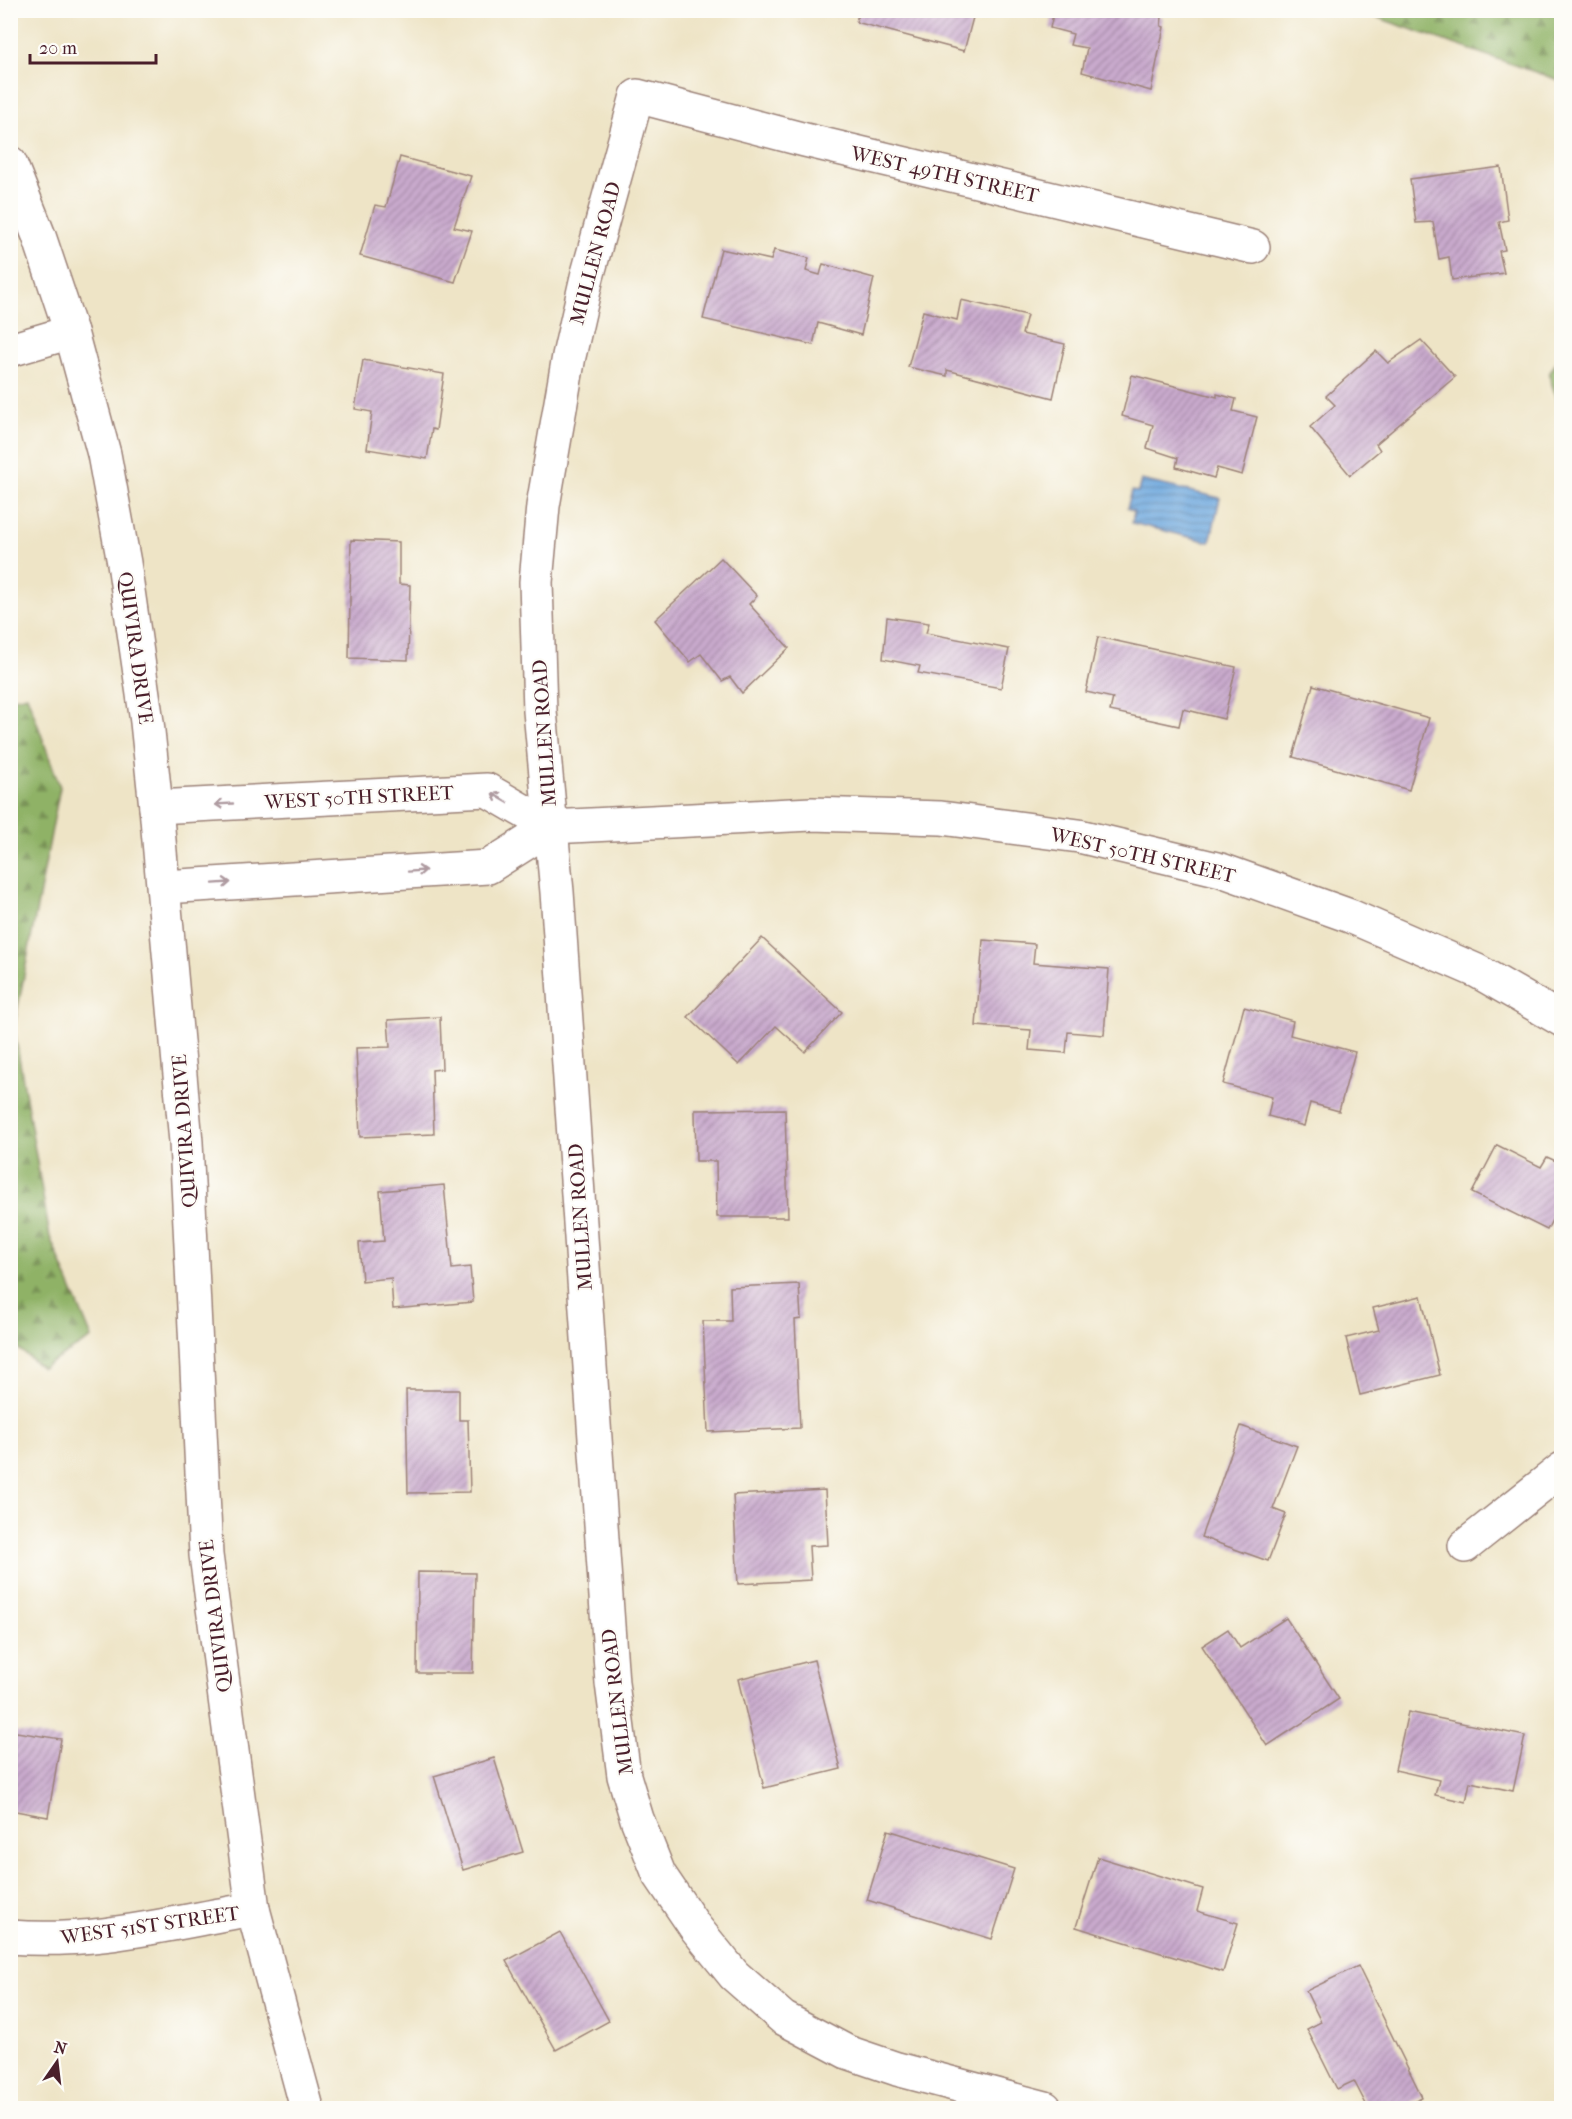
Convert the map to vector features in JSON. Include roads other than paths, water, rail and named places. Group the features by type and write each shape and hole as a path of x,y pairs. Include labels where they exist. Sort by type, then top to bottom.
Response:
{"street":[{"name":"WEST 49TH STREET","path":"637,96 805,140 1253,247"},
{"name":"MULLEN ROAD","path":"637,96 587,277 569,356 543,506 536,582 540,711 558,903 612,1683 624,1776 637,1819 659,1874 695,1927 734,1975 783,2018 847,2052 897,2069 1045,2109"},
{"name":"QUIVIRA DRIVE","path":"10,163 39,236 71,332 104,454 124,563 147,722 186,1142 206,1555 253,1909 307,2109"},
{"path":"10,350 71,332"},
{"name":"WEST 50TH STREET","path":"156,807 487,790 550,827"},
{"name":"WEST 50TH STREET","path":"164,887 488,867 550,827 812,814 941,818 1079,836 1221,870 1350,916 1477,970 1562,1020"},
{"path":"1465,1546 1562,1470"},
{"name":"WEST 51ST STREET","path":"10,1937 43,1939 93,1937 253,1909"}],"water":[{"path":"1141,480 1220,498 1210,542 1132,523 1134,511 1127,508 1132,491 1138,492"}]}
